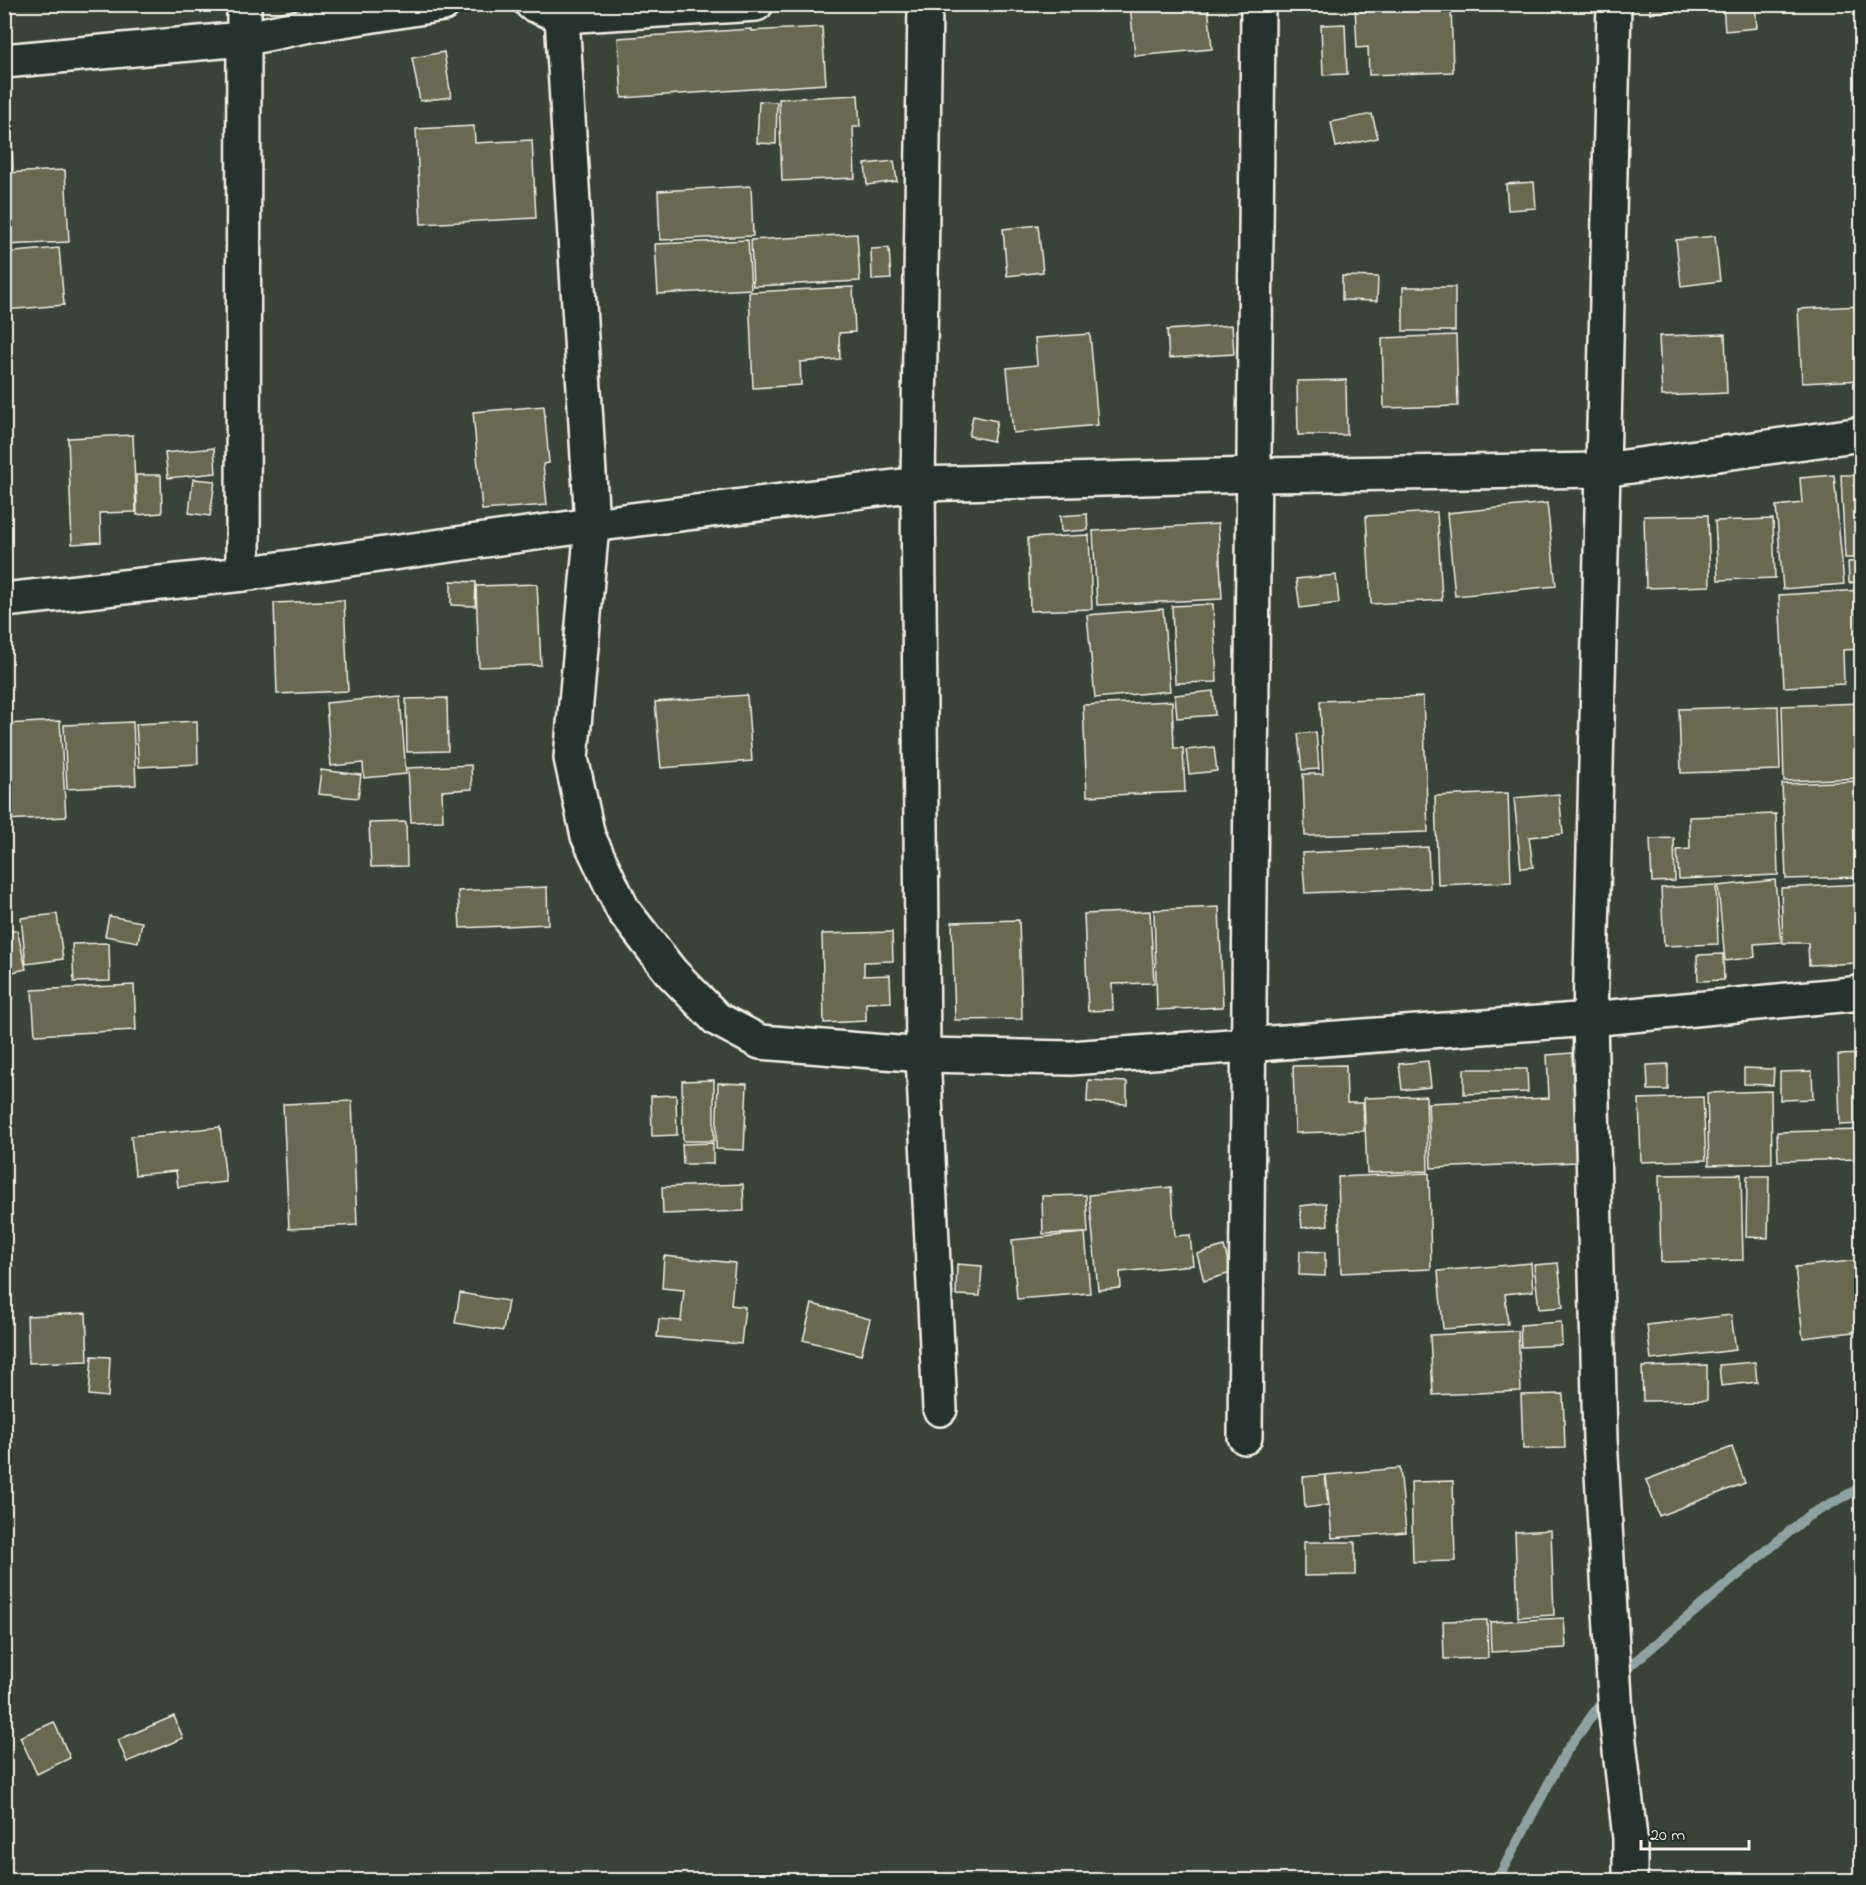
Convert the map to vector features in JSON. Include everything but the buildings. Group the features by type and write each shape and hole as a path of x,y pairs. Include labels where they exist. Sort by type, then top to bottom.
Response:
{"street":[{"path":"243,574 244,4"},
{"path":"4,61 243,39 305,26 443,4"},
{"path":"532,4 562,10 756,4"},
{"path":"925,4 918,484 923,1055 940,1409"},
{"path":"1245,1437 1246,1044 1255,475 1258,4"},
{"path":"1614,4 1590,1019 1600,1439 1616,1704 1630,1838 1630,1881"},
{"path":"562,10 592,525 571,758 588,836 623,910 671,972 717,1018 760,1042 923,1055 1071,1058 1590,1019 1862,993"},
{"path":"4,600 243,574 592,525 918,484 1255,475 1603,470 1862,434"}],"waterway":[{"path":"1621,1675 1808,1516 1862,1487"},
{"path":"1497,1880 1565,1753 1607,1695"}]}
